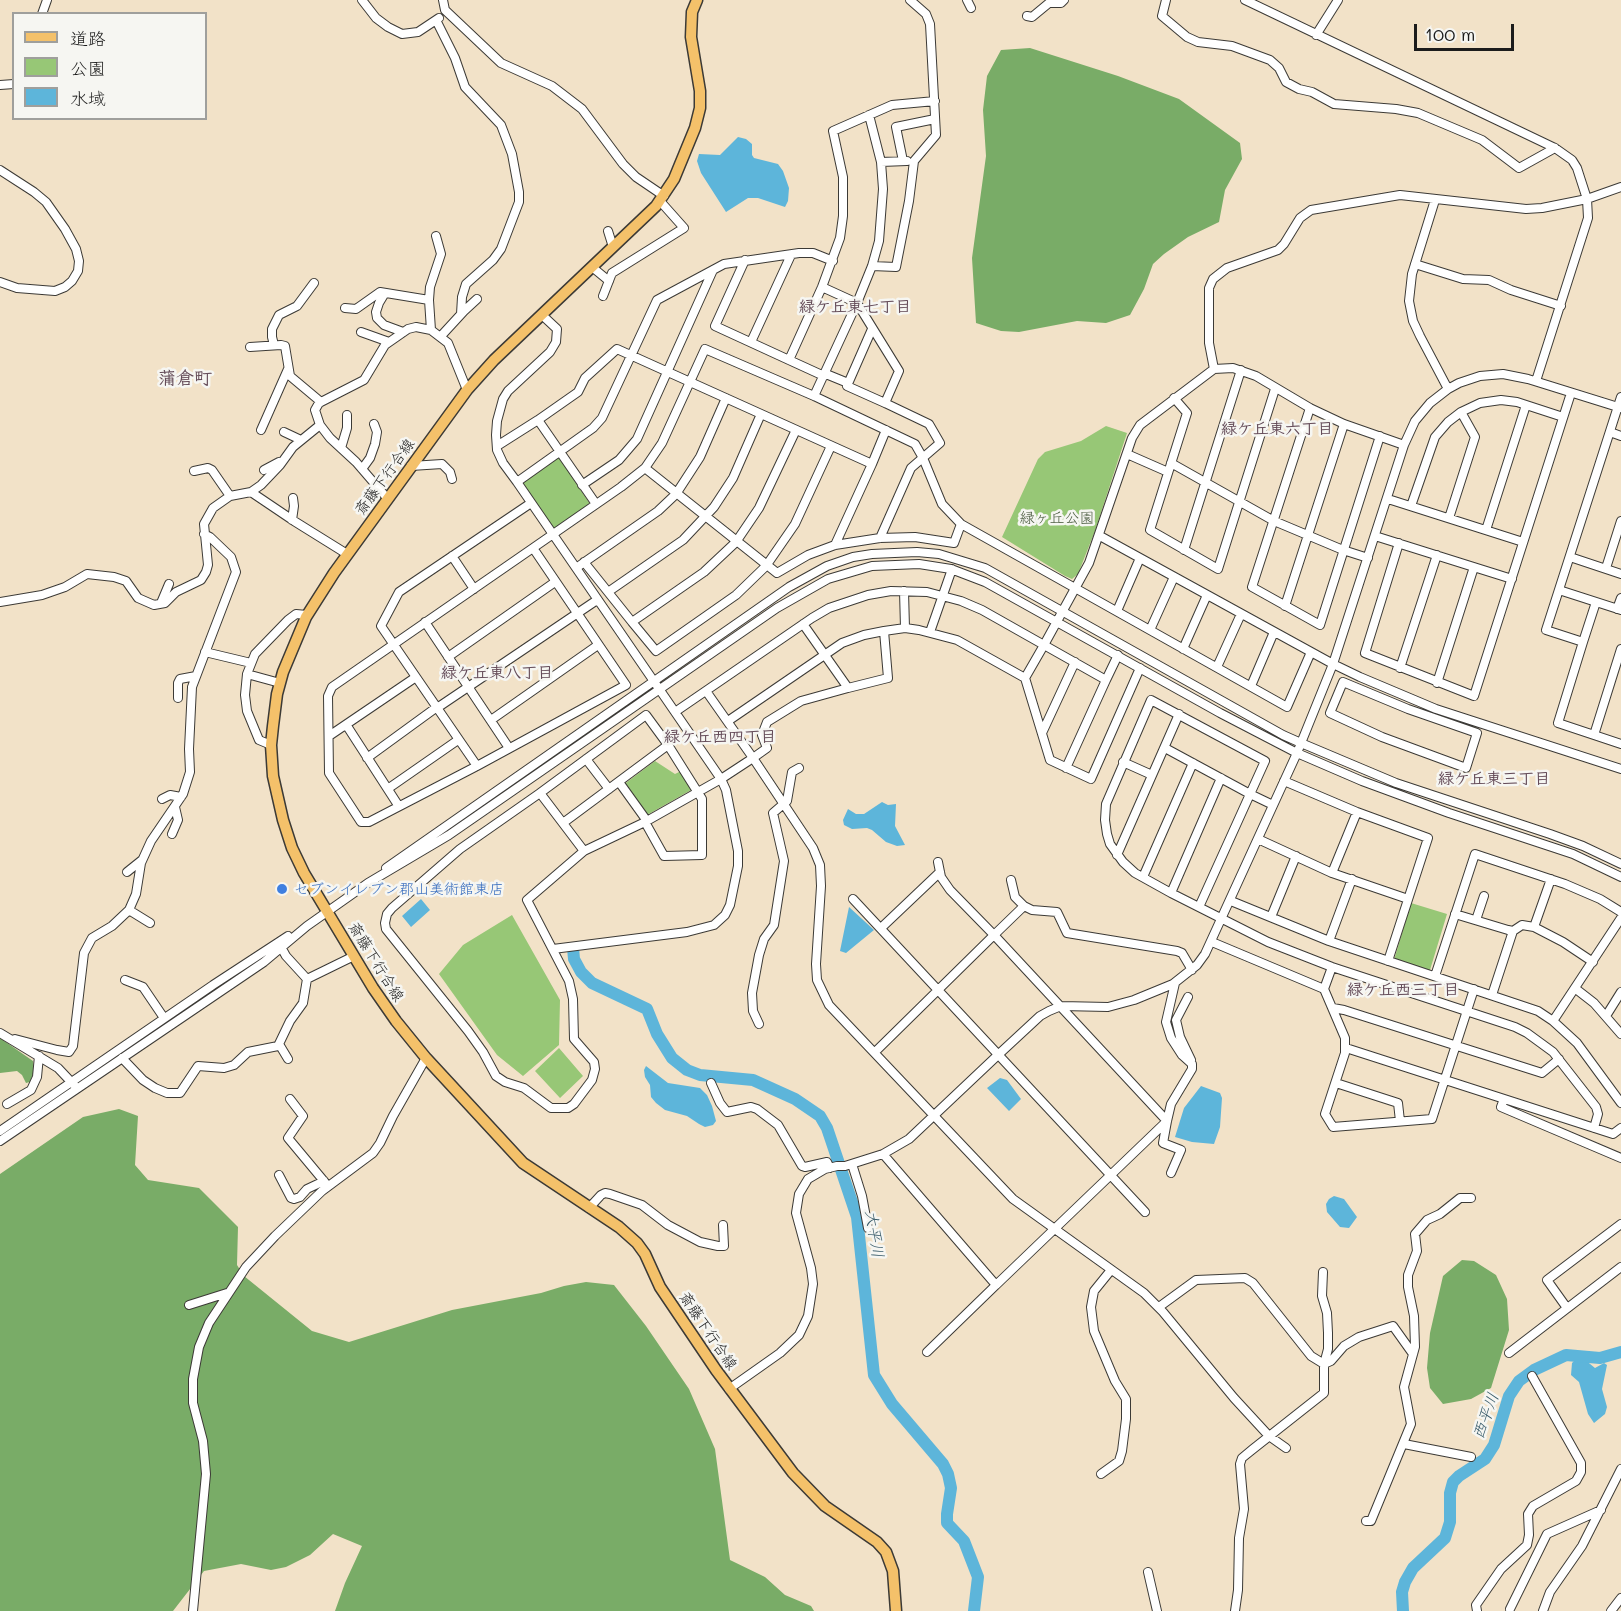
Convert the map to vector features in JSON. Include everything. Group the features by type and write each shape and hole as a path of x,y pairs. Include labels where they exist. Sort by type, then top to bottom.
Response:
{"main road":[{"name":"斎藤下行合線","path":"697,0 692,12 691,37 700,91 700,108 688,147 674,179 662,198 494,360 467,390 347,554 307,615 293,644 280,683 271,745 273,776 283,820 292,848 304,873 396,1021 426,1058 523,1163 626,1232 641,1248 660,1287 729,1389 793,1473 833,1512 883,1547 893,1571 896,1611"}],"street":[{"path":"362,0 376,18 402,34 418,32 436,20 445,10"},
{"path":"444,0 445,10 506,67 552,86 582,109 623,164 662,198 684,228 612,273 603,296"},
{"path":"872,266 896,267 914,161 936,135 930,24 926,14 910,0"},
{"path":"1027,16 1032,18 1049,3 1061,3 1064,0"},
{"path":"1166,0 1162,16 1187,37 1198,42 1232,46 1270,60 1279,68 1286,82 1334,104 1418,113 1482,140 1518,168 1555,148"},
{"path":"1245,0 1555,148 1572,160 1587,199 1588,218 1536,381"},
{"path":"1316,35 1338,0"},
{"path":"436,20 455,58 465,87 501,125 512,154 519,192 519,202 501,249 494,260 466,284 462,297 461,314"},
{"path":"789,360 833,261 843,226 843,177 833,131 882,108 902,103 935,101"},
{"path":"814,396 857,303 879,241 883,206 881,162 869,115"},
{"path":"903,161 896,127 935,119"},
{"path":"881,162 914,161"},
{"path":"0,170 46,202 65,229 76,249 79,261 78,271 72,281 55,291 17,288 0,282"},
{"path":"1214,369 1209,343 1209,288 1213,279 1222,271 1278,250 1300,218 1311,210 1400,195 1526,209 1542,208 1587,199 1621,187"},
{"path":"1435,200 1409,292 1411,311 1420,336 1448,389"},
{"path":"608,231 613,247"},
{"path":"431,330 430,287 441,254 436,236"},
{"path":"517,482 560,453 593,428 602,418 657,300 724,264 813,253 833,261"},
{"path":"751,342 791,255"},
{"path":"745,260 715,326 789,360 848,383"},
{"path":"1416,264 1464,279 1489,280 1511,291 1561,306"},
{"path":"592,267 609,280"},
{"path":"582,485 619,460 640,433 713,270"},
{"path":"274,345 272,329 279,315 297,306 314,283"},
{"path":"822,287 857,303 899,371 885,403"},
{"path":"345,309 356,309 380,292 429,300"},
{"path":"385,293 379,303 377,318 384,325 403,332"},
{"path":"441,336 477,299"},
{"path":"542,315 557,329 556,342 550,352 519,380 503,399 497,421 497,446 500,458 721,779 726,790 738,858 730,905 714,926 553,949"},
{"path":"387,498 362,469 330,438 320,425 315,410 321,402 364,380 389,342 403,332 416,327 431,330 448,343 467,390"},
{"path":"872,328 847,386 921,420 934,430 940,443 911,468 880,538"},
{"path":"361,332 389,342"},
{"path":"250,347 281,345 286,348 288,369 292,380 321,402"},
{"path":"497,446 578,392 585,378 617,349 872,464"},
{"path":"533,548 626,685 369,822 361,822 329,773 328,696 332,687 393,643 474,589 533,548 553,535 645,468 662,443 705,349 814,396 915,444 942,504 961,524 1287,707 1311,652"},
{"path":"1025,678 1089,563 1137,429 1214,369 1233,368 1256,376 1275,389 1344,424 1404,445"},
{"path":"261,430 288,369"},
{"path":"1184,550 1241,370"},
{"path":"729,1389 780,1353 805,1325 813,1284 796,1213 800,1194 808,1179 841,1166 883,1154 909,1139 1040,1016 1061,1006 1108,1007 1134,1000 1175,983 1192,970 1205,954 1297,753 1333,664 1404,445 1420,414 1434,399 1448,389 1471,379 1492,375 1513,375 1619,408"},
{"path":"1174,398 1187,413 1150,530 1218,569 1275,389"},
{"path":"1399,543 1365,653 1474,696 1571,393"},
{"path":"1584,642 1546,630 1621,397"},
{"path":"576,568 658,511 676,494 700,457 726,398"},
{"path":"1411,506 1435,437 1448,422 1461,412 1473,405 1491,401 1517,402 1563,417"},
{"path":"1486,530 1526,405"},
{"path":"1310,408 1252,587 1320,625 1380,436"},
{"path":"1449,518 1475,437 1461,412"},
{"path":"608,592 683,540 706,517 727,489 761,414"},
{"path":"341,448 347,428 347,415"},
{"path":"538,420 596,504"},
{"path":"362,469 370,458 375,444 377,432 374,424"},
{"path":"1285,606 1344,424"},
{"path":"0,602 42,595 65,587 87,574 114,577 126,581 138,598 154,605 161,603 204,577 208,565 204,524 208,514 230,495 251,492 261,485 301,440 320,425"},
{"path":"632,622 704,572 736,542 759,508 796,430"},
{"path":"835,545 886,430"},
{"path":"284,432 301,440"},
{"path":"1610,432 1621,436"},
{"path":"584,562 656,651 736,595 766,566 795,524 831,446"},
{"path":"1127,454 1206,483 1274,521 1368,558"},
{"path":"264,470 285,459"},
{"path":"411,466 442,464 450,472 452,479"},
{"path":"194,471 208,468 212,470 230,495"},
{"path":"645,468 777,573 808,555 835,545 880,538 915,537 954,543 961,524"},
{"path":"251,492 347,554"},
{"path":"292,520 293,498"},
{"path":"1388,499 1523,542"},
{"path":"477,766 381,626 399,592 531,503"},
{"path":"1606,568 1621,521"},
{"path":"12,1040 69,1052 75,1041 81,963 84,953 92,938 112,926 129,910 136,894 142,860 151,840 181,797 190,772 192,687 236,572 231,557 204,534"},
{"path":"1100,536 1333,664 1391,691 1436,709 1621,769"},
{"path":"1375,536 1512,579"},
{"path":"0,1141 164,1018 256,955 328,912 368,883 397,858 789,587 827,566 853,557 893,552 939,554 985,568 1283,735 1396,783 1561,838 1621,864"},
{"path":"1400,668 1437,555"},
{"path":"452,556 474,589"},
{"path":"1570,557 1621,574"},
{"path":"1117,611 1140,558"},
{"path":"368,883 449,835 777,608 828,579 882,565 919,564 952,569 985,582 1297,753 1362,782 1573,854 1621,877"},
{"path":"1437,683 1474,567"},
{"path":"930,632 952,569"},
{"path":"1150,630 1174,577"},
{"path":"447,657 555,582"},
{"path":"161,603 170,584"},
{"path":"1559,590 1619,609 1621,598"},
{"path":"904,591 905,628"},
{"path":"675,712 829,608 852,598 904,591 927,592 982,610 1106,680"},
{"path":"1183,649 1207,595"},
{"path":"367,758 597,600"},
{"path":"1596,602 1558,723 1621,744"},
{"path":"271,745 259,741 248,711 245,695 247,674 261,647 288,620 296,614 307,615"},
{"path":"1217,668 1241,614"},
{"path":"425,622 509,748"},
{"path":"804,624 848,688"},
{"path":"728,722 852,639 905,628 957,640 1025,678 1050,760 1091,779 1140,668"},
{"path":"619,782 646,821 664,856 702,855 702,799 699,792 668,745 646,716 460,849 392,908 387,914 385,923 386,929 473,1038 496,1076 524,1089 550,1108 559,1110 574,1104 592,1080 594,1062 574,1039 573,999 569,981 526,900 584,851 646,821 699,792 767,748 762,735 767,722 801,701 888,678 884,631"},
{"path":"1251,686 1274,632"},
{"path":"490,720 598,645"},
{"path":"1594,735 1621,649"},
{"path":"205,652 251,663"},
{"path":"1066,768 1118,656"},
{"path":"1042,733 1075,662"},
{"path":"247,674 280,683"},
{"path":"178,698 180,679 196,676"},
{"path":"329,736 347,726 416,676"},
{"path":"1343,682 1432,718 1477,733 1466,768 1382,737 1330,713 1343,682"},
{"path":"706,690 813,848 820,866 821,886 817,980 821,992 839,1017 936,1115 1013,1199 1144,1293 1159,1307 1233,1398 1269,1436 1286,1448"},
{"path":"1387,700 1391,691"},
{"path":"1199,907 1265,761 1151,700 1108,796 1105,812 1107,834 1117,855 1131,870 1222,920 1268,942 1332,967 1527,1033 1543,1043 1559,1059 1596,1107 1598,1114 1594,1128"},
{"path":"1432,718 1436,709"},
{"path":"1117,855 1179,714"},
{"path":"347,726 398,805"},
{"path":"389,788 458,740"},
{"path":"563,823 668,745"},
{"path":"1165,748 1273,805"},
{"path":"586,759 609,789"},
{"path":"1123,762 1152,775"},
{"path":"1143,877 1193,763"},
{"path":"759,1023 753,1011 752,993 764,939 774,925 784,861 773,813 786,801 792,772 799,768"},
{"path":"1171,893 1221,778"},
{"path":"1284,781 1357,812 1428,838 1388,961"},
{"path":"540,793 584,851"},
{"path":"162,800 170,795 181,797"},
{"path":"172,834 178,820 175,807"},
{"path":"1332,873 1357,812"},
{"path":"1258,839 1332,873 1408,899"},
{"path":"1435,976 1475,854 1584,891 1621,912"},
{"path":"1271,917 1296,856"},
{"path":"127,872 142,860"},
{"path":"938,862 939,872 950,890 1167,1121"},
{"path":"881,928 939,872"},
{"path":"1329,941 1352,879"},
{"path":"1534,927 1551,879"},
{"path":"1011,880 1015,897 1024,906 1032,910 1057,912 1067,933 1182,953 1192,970"},
{"path":"1476,921 1484,896"},
{"path":"853,899 1145,1212"},
{"path":"1231,901 1329,941 1532,1009 1553,1021 1587,1054 1621,1103"},
{"path":"875,1052 1024,906"},
{"path":"129,910 150,923"},
{"path":"1455,914 1513,931"},
{"path":"1553,1021 1621,918"},
{"path":"1492,994 1513,931 1522,925 1534,927 1563,942 1593,962"},
{"path":"0,1131 122,1058 264,962 307,926"},
{"path":"1212,942 1324,989 1343,1030 1346,1048 1325,1114 1334,1127 1432,1119 1474,989"},
{"path":"281,947 286,956 307,978"},
{"path":"307,978 354,956"},
{"path":"1324,989 1332,967"},
{"path":"122,1058 143,1080 155,1088 176,1094 183,1089 198,1066 224,1068 234,1065 248,1052 278,1046 290,1021 303,1003 307,978"},
{"path":"125,980 143,987 164,1018"},
{"path":"1175,983 1166,1022 1171,1038 1182,1055 1192,1064"},
{"path":"1576,989 1621,1032"},
{"path":"1606,1016 1621,992"},
{"path":"1171,1173 1181,1150 1163,1143 1172,1104 1192,1069 1176,1020 1188,998"},
{"path":"1333,1008 1542,1074 1559,1059"},
{"path":"0,1033 58,1068 74,1085"},
{"path":"279,1044 288,1059"},
{"path":"1346,1048 1613,1134 1621,1128"},
{"path":"7,1104 31,1090 37,1077 39,1056"},
{"path":"193,1611 206,1474 203,1441 194,1403 193,1379 199,1347 208,1323 227,1293 253,1260 326,1184 373,1153 381,1143 393,1116 426,1058"},
{"path":"711,1083 727,1112 751,1107 778,1125 802,1166 827,1162 841,1166 862,1196 868,1228"},
{"path":"1336,1083 1398,1103 1400,1121"},
{"path":"290,1099 303,1116 288,1138 326,1184"},
{"path":"1504,1099 1501,1107 1621,1158"},
{"path":"927,1352 1167,1121"},
{"path":"883,1154 996,1285"},
{"path":"279,1175 291,1198 294,1199 300,1197 308,1189 326,1184"},
{"path":"589,1208 601,1195 610,1194 642,1205 668,1225 700,1242 718,1246 724,1246 723,1225"},
{"path":"1366,1521 1371,1521 1411,1424 1404,1387 1415,1337 1408,1275 1417,1251 1416,1232 1427,1220 1440,1214 1460,1198 1471,1198"},
{"path":"1567,1308 1547,1280 1621,1224"},
{"path":"1509,1353 1621,1267"},
{"path":"1101,1474 1119,1461 1126,1419 1126,1399 1115,1381 1094,1331 1091,1307 1094,1291 1111,1270"},
{"path":"1235,1611 1238,1600 1239,1538 1244,1509 1240,1464 1242,1458 1324,1393 1324,1364 1328,1349 1328,1333 1327,1313 1322,1296 1323,1272"},
{"path":"1159,1307 1196,1280 1245,1278 1252,1283 1311,1356 1324,1364"},
{"path":"189,1305 227,1293"},
{"path":"1324,1364 1331,1361 1344,1346 1359,1337 1394,1326 1413,1354"},
{"path":"1476,1611 1476,1605 1501,1569 1527,1545 1528,1514 1533,1506 1576,1481 1581,1472 1581,1463 1532,1376"},
{"path":"1404,1444 1471,1457"},
{"path":"1543,1611 1550,1592 1582,1546 1621,1469"},
{"path":"1510,1609 1547,1534 1601,1510"},
{"path":"1148,1572 1157,1611"},
{"path":"1611,1611 1621,1598"}],"green space":[{"path":"1030,48 1118,76 1179,99 1240,143 1242,159 1225,190 1219,222 1188,237 1164,254 1153,264 1144,289 1130,315 1106,323 1077,321 1019,332 1001,331 976,323 972,258 986,156 983,110 987,76 1001,50"},
{"name":"緑ヶ丘公園","path":"1106,426 1127,433 1095,531 1078,574 1072,579 1002,537 1038,459 1045,452 1081,441"},
{"path":"559,457 590,504 553,529 521,483"},
{"path":"655,761 675,774 683,770 693,789 647,815 623,785"},
{"path":"1411,903 1447,914 1430,970 1394,960"},
{"path":"512,915 560,1000 559,1045 523,1076 497,1055 439,974 463,945"},
{"path":"0,1038 33,1061 34,1071 30,1082 26,1083 17,1071 0,1073"},
{"path":"559,1048 583,1076 560,1098 535,1071"},
{"path":"119,1109 138,1116 135,1165 148,1180 199,1188 238,1227 237,1265 244,1276 312,1331 349,1342 452,1310 586,1282 614,1285 646,1326 689,1389 715,1449 730,1560 765,1577 785,1595 811,1606 814,1611 335,1611 362,1546 333,1534 310,1555 286,1567 271,1570 241,1564 204,1571 173,1611 0,1611 0,1174 83,1117"},
{"path":"1462,1260 1474,1261 1496,1275 1507,1299 1509,1330 1491,1388 1471,1399 1443,1404 1430,1388 1427,1368 1430,1333 1443,1276"}],"water":[{"path":"738,137 752,144 754,158 778,164 783,171 789,188 785,207 758,198 748,198 726,212 701,173 697,161 699,154 720,155"},
{"path":"882,802 888,805 896,804 895,826 905,845 897,846 886,842 867,828 852,829 844,825 843,820 848,809 856,814 864,814"},
{"path":"421,899 430,910 411,927 402,916"},
{"path":"849,907 874,930 846,953 840,951"},
{"path":"646,1066 668,1083 700,1088 707,1095 712,1106 716,1121 713,1125 705,1127 687,1116 665,1110 656,1103 651,1097 650,1085 645,1077"},
{"path":"1000,1078 1007,1080 1021,1099 1009,1111 987,1088"},
{"path":"1201,1086 1220,1093 1222,1098 1220,1127 1214,1144 1192,1142 1175,1137 1184,1108"},
{"path":"1334,1196 1344,1199 1357,1217 1349,1228 1340,1227 1327,1212 1326,1204"},
{"path":"1577,1358 1584,1359 1595,1368 1604,1363 1607,1365 1602,1389 1607,1407 1605,1414 1594,1423 1588,1414 1579,1382 1571,1375 1572,1363"}],"waterway":[{"name":"大平川","path":"573,948 574,959 581,972 592,983 647,1009 657,1034 672,1058 687,1070 700,1075 753,1080 795,1099 820,1116 827,1128 857,1217 874,1375 892,1404 943,1464 948,1474 951,1488 947,1523 964,1541 978,1577 974,1611"},
{"name":"西平川","path":"1403,1611 1402,1592 1413,1568 1445,1538 1450,1522 1450,1493 1453,1482 1485,1459 1494,1445 1509,1396 1519,1381 1534,1370 1566,1355 1600,1358 1621,1352"}],"place":[{"name":"セブンイレブン郡山美術館東店","path":"282,889"}],"district":[{"name":"緑ケ丘東七丁目","path":"855,307"},
{"name":"蒲倉町","path":"185,378"},
{"name":"緑ケ丘東六丁目","path":"1277,429"},
{"name":"緑ケ丘東八丁目","path":"497,673"},
{"name":"緑ケ丘西四丁目","path":"720,737"},
{"name":"緑ケ丘東三丁目","path":"1494,779"},
{"name":"緑ケ丘西三丁目","path":"1403,990"}]}
